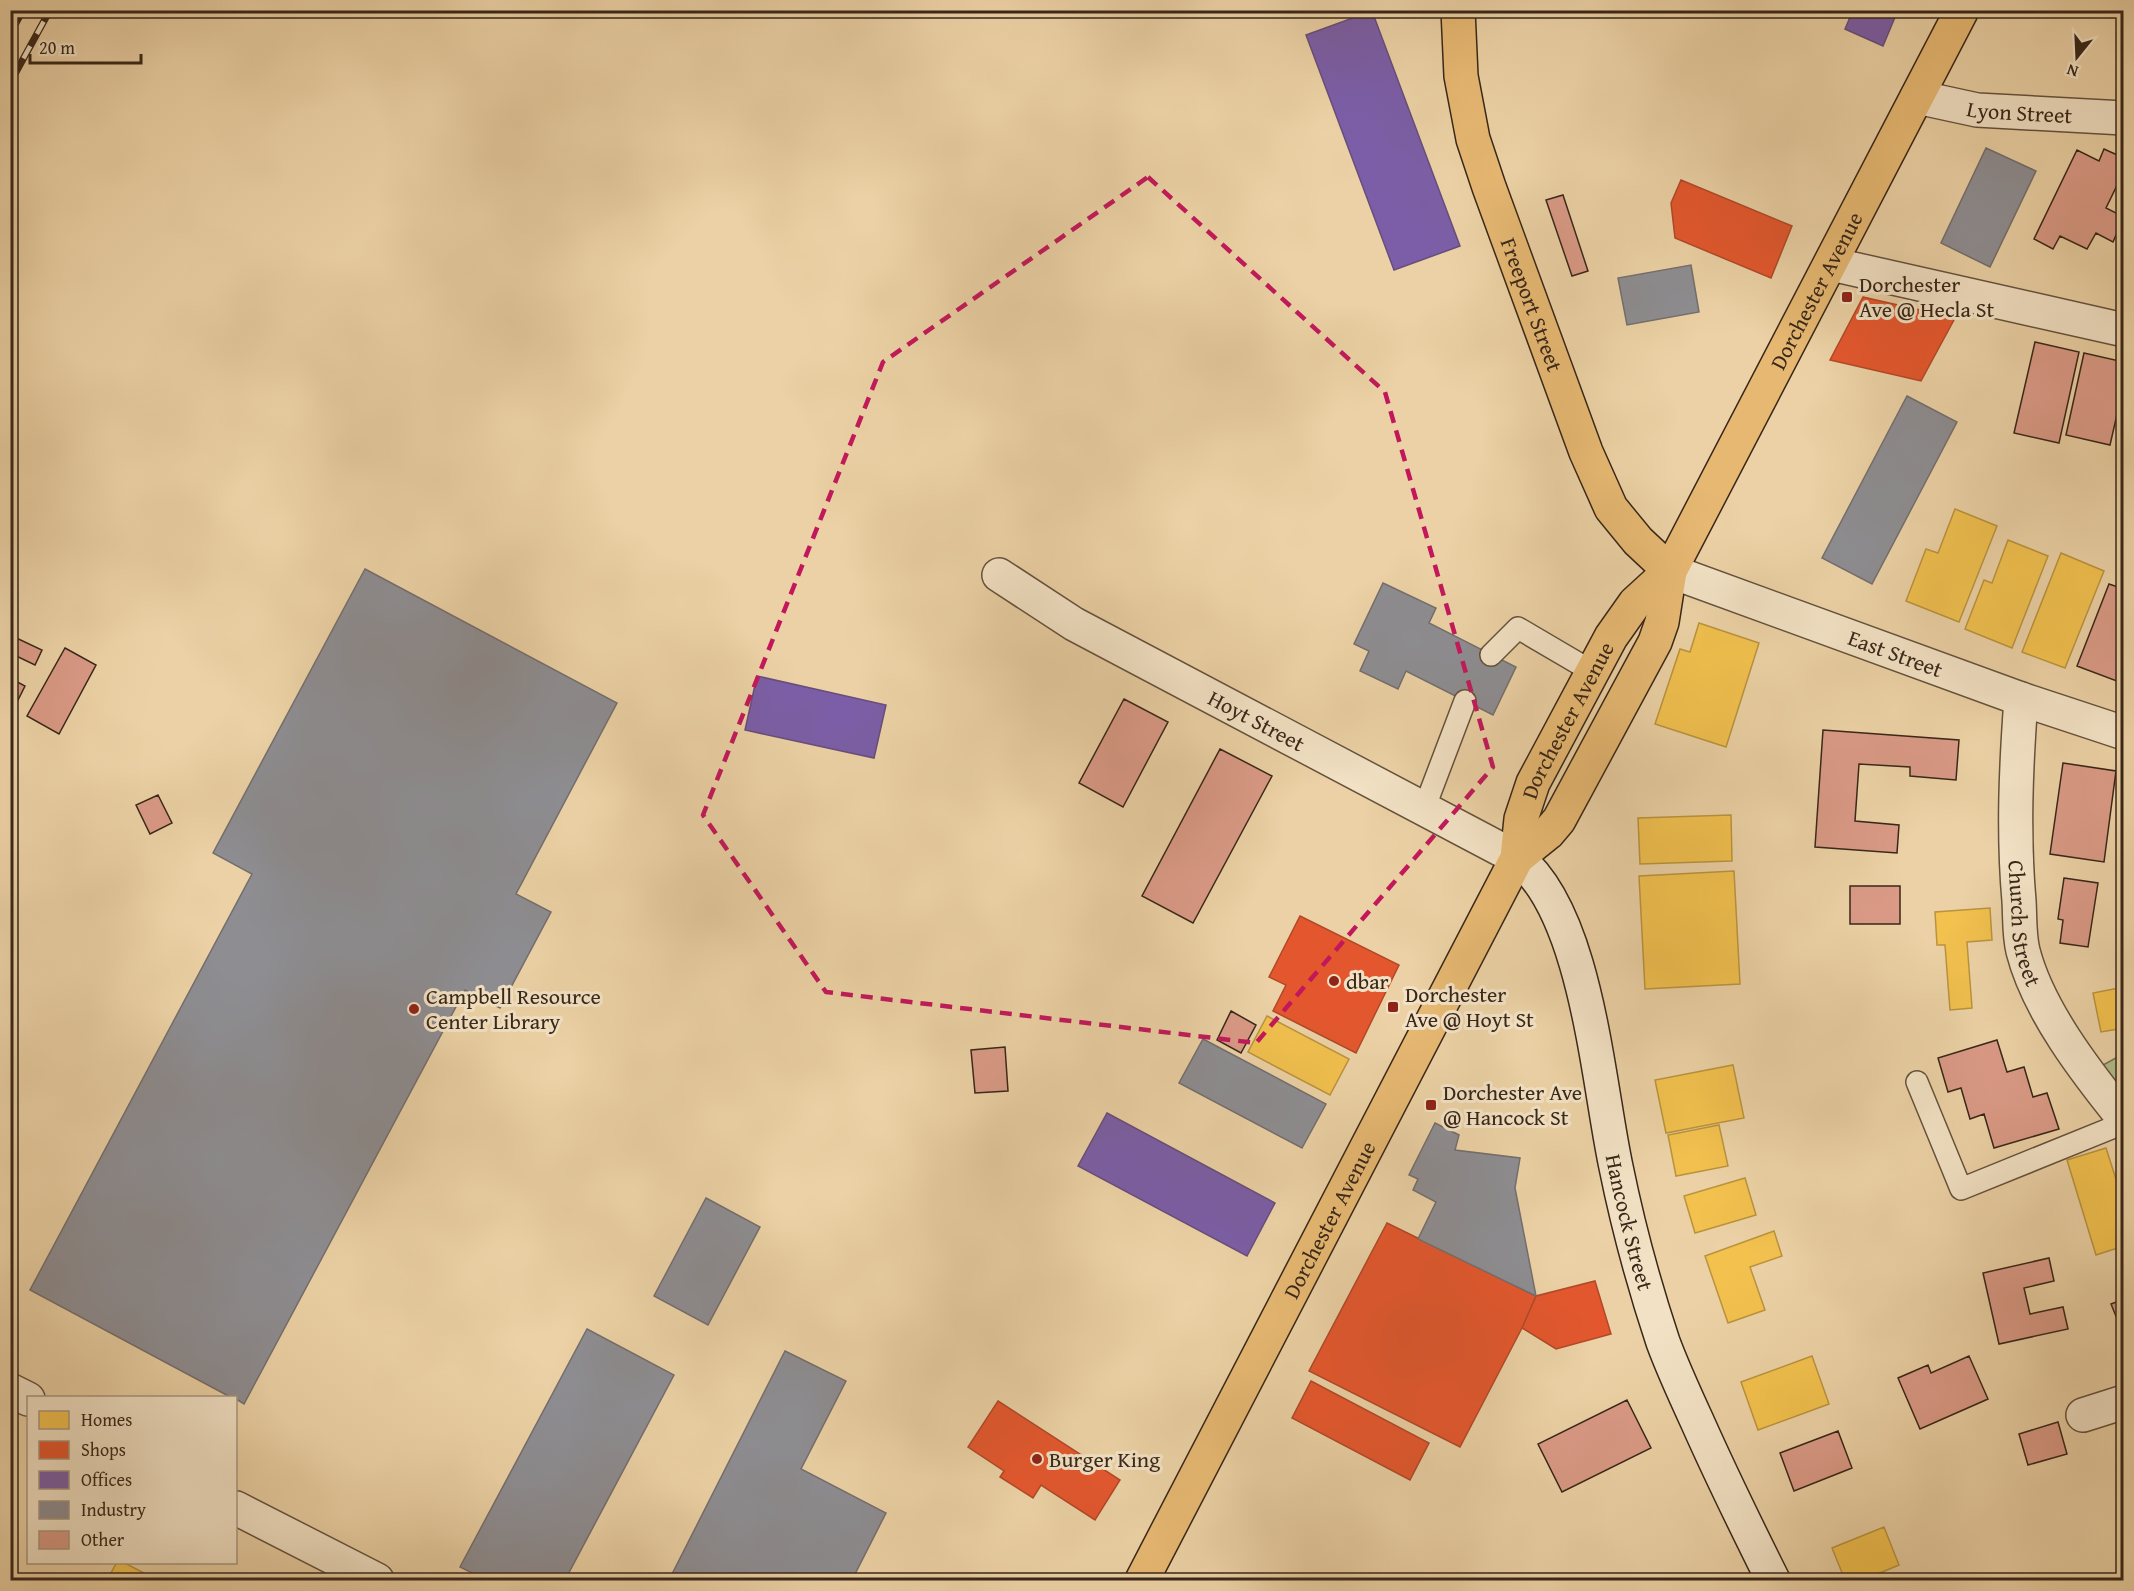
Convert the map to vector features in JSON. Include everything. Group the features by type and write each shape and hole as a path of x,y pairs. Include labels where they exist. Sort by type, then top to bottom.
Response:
{"main road":[{"name":"Freeport Street","path":"1458,10 1461,76 1473,139 1586,452 1611,508 1638,542 1670,571"},
{"name":"Dorchester Avenue","path":"1517,858 1548,833 1559,820 1642,670 1662,622 1670,571 1962,10"},
{"name":"Dorchester Avenue","path":"1142,1581 1517,858 1521,819 1533,783 1611,637 1635,603 1670,571"}],"street":[{"name":"Lyon Street","path":"1917,97 1977,110 2124,118"},
{"path":"1831,264 2124,330"},
{"name":"East Street","path":"1670,571 2021,699 2124,733"},
{"name":"Hoyt Street","path":"999,574 1074,624 1517,858"},
{"name":"Church Street","path":"2021,699 2015,784 2016,864 2022,950 2043,1002 2090,1078 2124,1121"},
{"name":"Hancock Street","path":"1517,858 1539,879 1548,894 1560,915 1572,950 1587,1006 1624,1202 1664,1344 1707,1444 1773,1581"},
{"path":"10,1390 27,1398"},
{"path":"2083,1415 2124,1402"},
{"path":"237,1509 377,1581"}],"lane":[{"path":"1491,655 1518,628 1593,672"},
{"path":"1424,809 1465,701"},
{"path":"1917,1082 1961,1189 2124,1121"}],"highlighted area":[{"path":"1148,177 1385,392 1493,767 1256,1043 826,992 703,815 883,362"}],"green space":[{"path":"2123,1054 2123,1098 2103,1065"}],"building: Homes":[{"path":"1955,509 1997,526 1959,622 1906,601 1926,549 1938,553"},
{"path":"2008,540 2048,556 2012,648 1965,629 1984,580 1992,583"},
{"path":"2061,553 2104,571 2065,668 2022,652"},
{"path":"1699,623 1759,643 1726,747 1655,724 1680,649 1690,652"},
{"path":"1731,815 1732,861 1640,864 1638,818"},
{"path":"1734,871 1740,984 1645,989 1639,876"},
{"path":"1990,908 1992,940 1967,942 1972,1008 1950,1010 1945,945 1937,945 1935,912"},
{"path":"2124,987 2124,1028 2101,1032 2093,993"},
{"path":"1267,1016 1349,1059 1330,1095 1248,1052"},
{"path":"1733,1065 1744,1118 1666,1133 1655,1080"},
{"path":"1719,1125 1728,1166 1676,1176 1668,1135"},
{"path":"2106,1148 2122,1198 2124,1197 2124,1246 2096,1255 2067,1160"},
{"path":"1745,1178 1756,1215 1695,1233 1684,1196"},
{"path":"1774,1231 1782,1256 1750,1267 1765,1310 1728,1323 1705,1256"},
{"path":"1812,1356 1829,1404 1758,1430 1741,1382"},
{"path":"1884,1527 1899,1565 1863,1580 1845,1580 1832,1548"},
{"path":"116,1564 127,1564 157,1580 107,1580"},
{"path":"1918,1575 1920,1580 1905,1580"}],"building: Shops":[{"path":"1681,180 1792,226 1771,278 1675,238 1671,203"},
{"path":"1863,297 1955,318 1921,381 1830,360"},
{"name":"dbar","path":"1300,916 1399,965 1356,1053 1273,1011 1286,985 1269,977"},
{"path":"1387,1223 1536,1296 1522,1328 1460,1447 1309,1371"},
{"path":"1595,1281 1611,1334 1556,1349 1522,1328 1536,1296"},
{"path":"1311,1381 1429,1443 1410,1480 1292,1418"},
{"name":"Burger King","path":"998,1401 1120,1480 1095,1520 1041,1485 1033,1498 1000,1477 1004,1471 968,1447"}],"building: Offices":[{"path":"1853,10 1898,10 1883,46 1845,29"},
{"path":"1372,11 1460,246 1394,270 1306,35"},
{"path":"757,676 886,705 874,758 745,730"},
{"path":"1107,1113 1275,1203 1247,1256 1078,1166"}],"building: Industry":[{"path":"1986,148 2036,171 1990,267 1941,243"},
{"path":"1691,265 1699,312 1627,325 1618,278"},
{"path":"1907,396 1957,422 1872,584 1822,558"},
{"path":"365,569 617,703 516,894 551,912 500,1008 465,990 244,1404 237,1400 237,1396 228,1396 30,1290 252,874 213,853"},
{"path":"1383,583 1436,608 1429,623 1516,667 1493,715 1406,671 1398,689 1360,671 1369,651 1354,644"},
{"path":"1203,1039 1326,1104 1302,1148 1179,1083"},
{"path":"1435,1123 1459,1135 1455,1150 1520,1158 1515,1188 1536,1296 1418,1239 1436,1202 1413,1190 1418,1179 1409,1175"},
{"path":"706,1198 760,1227 708,1325 654,1296"},
{"path":"587,1329 674,1375 565,1580 486,1580 460,1567"},
{"path":"785,1351 846,1381 801,1469 886,1513 852,1580 669,1580"}],"building: Other":[{"path":"2104,149 2124,158 2124,171 2106,208 2124,217 2113,242 2096,233 2087,249 2060,236 2053,249 2034,239 2077,150 2099,161"},
{"path":"1563,195 1588,271 1572,276 1546,200"},
{"path":"2035,342 2079,352 2059,443 2014,433"},
{"path":"2084,353 2124,362 2124,384 2110,445 2066,435"},
{"path":"2124,425 2124,448 2118,447"},
{"path":"2109,584 2124,589 2122,683 2077,666"},
{"path":"10,635 42,650 35,665 10,653"},
{"path":"65,648 96,665 59,734 27,716"},
{"path":"10,678 25,686 18,700 10,697"},
{"path":"1124,699 1168,722 1123,807 1079,783"},
{"path":"1823,730 1959,740 1956,780 1910,776 1910,767 1859,764 1855,821 1899,825 1897,853 1815,847"},
{"path":"1220,749 1272,776 1193,923 1142,896"},
{"path":"2063,763 2116,771 2104,862 2050,854"},
{"path":"158,795 172,823 150,834 136,805"},
{"path":"2064,878 2098,883 2088,947 2060,943 2063,920 2058,919"},
{"path":"1850,886 1900,886 1900,924 1850,924"},
{"path":"1231,1011 1256,1025 1241,1053 1217,1040"},
{"path":"1997,1040 2007,1072 2024,1067 2033,1097 2047,1093 2059,1129 1994,1148 1984,1114 1970,1119 1961,1088 1948,1092 1938,1058"},
{"path":"1005,1047 1008,1091 975,1093 971,1050"},
{"path":"2049,1258 2054,1281 2024,1288 2030,1314 2063,1307 2068,1329 1999,1344 1983,1273"},
{"path":"2124,1299 2124,1336 2111,1304"},
{"path":"1969,1356 1988,1399 1920,1429 1898,1378 1928,1365 1931,1373"},
{"path":"1627,1400 1651,1448 1562,1492 1538,1444"},
{"path":"2058,1422 2067,1454 2028,1465 2019,1434"},
{"path":"1838,1431 1852,1468 1794,1491 1780,1453"}],"railway":[{"path":"10,34 23,10"},
{"path":"10,83 50,10"}],"place":[{"name":"Dorchester Ave @ Hecla St","path":"1847,297"},
{"name":"dbar","path":"1334,981"},
{"name":"Dorchester Ave @ Hoyt St","path":"1393,1007"},
{"name":"Campbell Resource Center Library","path":"414,1009"},
{"name":"Dorchester Ave @ Hancock St","path":"1431,1105"},
{"name":"Burger King","path":"1037,1459"}]}
